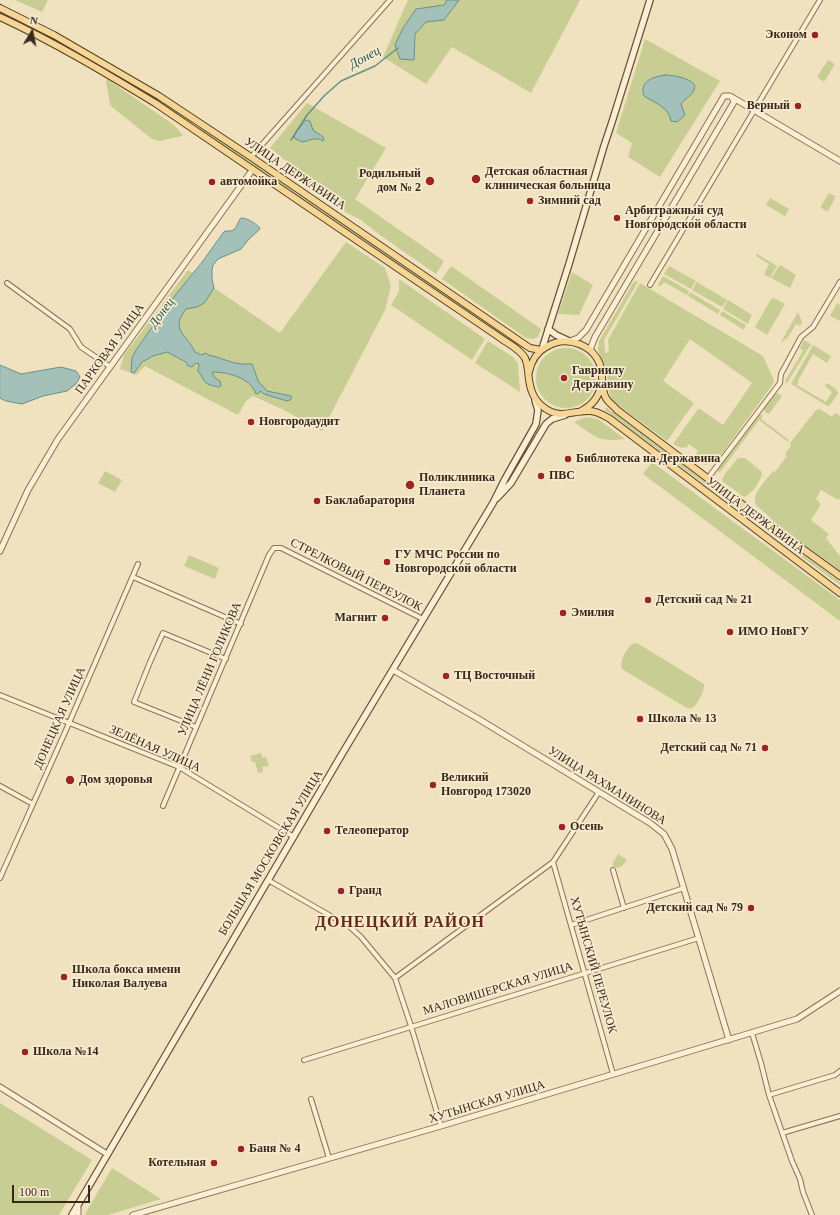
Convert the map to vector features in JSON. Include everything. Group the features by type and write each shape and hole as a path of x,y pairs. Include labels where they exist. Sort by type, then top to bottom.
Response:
{"main road":[{"path":"542,350 650,0"},
{"name":"УЛИЦА ДЕРЖАВИНА","path":"0,8 54,35 159,96 251,157 530,348 542,350 530,367 529,381"},
{"name":"УЛИЦА ДЕРЖАВИНА","path":"0,17 49,41 105,72 253,169 521,353 527,362 529,381 533,394 537,401 548,410 562,414 590,411 600,413 610,419 840,593"},
{"path":"548,329 556,335 583,346 591,352"},
{"path":"542,350 557,342 570,341"},
{"name":"УЛИЦА ДЕРЖАВИНА","path":"576,413 589,406 594,401 601,388 602,375 599,362 591,352"},
{"name":"УЛИЦА ДЕРЖАВИНА","path":"602,381 604,394 607,400 617,410 840,576"},
{"name":"БОЛЬШАЯ МОСКОВСКАЯ УЛИЦА","path":"72,1215 268,880 493,503 504,479 536,424 538,410 537,402 533,394"},
{"name":"БОЛЬШАЯ МОСКОВСКАЯ УЛИЦА","path":"493,503 511,483 546,424 552,419 569,414"},
{"path":"756,530 763,520"}],"street":[{"path":"251,157 390,0"},
{"path":"650,285 820,0"},
{"path":"570,341 578,338 586,330 724,96 727,95 733,100 754,110 840,161"},
{"path":"591,352 591,347 595,337 733,100"},
{"path":"194,130 199,122"},
{"name":"ПАРКОВАЯ УЛИЦА","path":"0,551 20,506 43,463 109,366 253,169"},
{"path":"708,478 780,383 781,374 801,338 813,327 840,282"},
{"path":"7,283 70,329 81,347 109,366"},
{"name":"УЛИЦА ЛЁНИ ГОЛИКОВА","path":"163,806 271,552 274,548 281,548"},
{"name":"СТРЕЛКОВЫЙ ПЕРЕУЛОК","path":"281,548 423,619"},
{"name":"ДОНЕЦКАЯ УЛИЦА","path":"0,878 138,564"},
{"path":"133,577 240,624"},
{"path":"196,727 134,702 150,662 163,634 226,659"},
{"name":"УЛИЦА РАХМАНИНОВА","path":"393,670 477,718 655,826 664,834 672,849 729,1040"},
{"name":"ЗЕЛЁНАЯ УЛИЦА","path":"0,694 179,767 294,837"},
{"path":"0,786 33,804"},
{"path":"395,978 553,862 599,792"},
{"name":"ХУТЫНСКИЙ ПЕРЕУЛОК","path":"553,862 613,1074"},
{"path":"613,870 624,908"},
{"path":"268,880 350,927 361,937 395,978 441,1126"},
{"path":"571,925 684,888"},
{"name":"МАЛОВИШЕРСКАЯ УЛИЦА","path":"304,1060 699,938"},
{"name":"ХУТЫНСКАЯ УЛИЦА","path":"132,1215 441,1126 797,1020 840,991"},
{"path":"752,1033 762,1063 769,1095 812,1215"},
{"path":"769,1095 835,1074 840,1071"},
{"path":"0,1088 108,1154"},
{"path":"311,1099 328,1158"},
{"path":"782,1133 840,1116"},
{"path":"78,1203 78,1215"}],"green space":[{"path":"15,0 48,0 42,12"},
{"path":"408,0 580,0 531,93 452,47 426,84 383,57"},
{"path":"645,39 720,81 660,177 628,157 632,143 616,133"},
{"path":"828,60 835,64 824,82 817,77"},
{"path":"107,79 174,125 182,136 160,141 152,139 112,107 110,104 106,81"},
{"path":"148,93 193,122 191,124 147,95"},
{"path":"307,103 386,148 355,199 444,261 436,274 377,233 361,220 341,210 297,179 290,165 270,148"},
{"path":"200,126 523,346 521,349 198,129"},
{"path":"829,193 835,196 835,198 828,211 826,211 821,208 821,206"},
{"path":"770,198 789,209 785,216 766,205"},
{"path":"346,242 385,268 391,286 385,310 322,431 284,410 253,396 246,401 238,415 145,366 136,375 120,369 124,355 188,270 280,333"},
{"path":"757,254 777,266 770,278 764,274 769,264 756,256"},
{"path":"780,265 796,275 790,288 771,278"},
{"path":"451,266 541,329 538,337 533,339 526,338 442,279"},
{"path":"669,266 696,281 691,289 664,274"},
{"path":"572,272 593,285 579,315 558,314"},
{"path":"663,276 689,291 687,295 664,282 661,286 659,286 658,285"},
{"path":"399,279 485,339 472,360 391,305 399,291"},
{"path":"636,281 638,282 604,340 605,353 609,352 608,340 640,283 763,356 774,380 773,384 718,459 705,465 695,455 698,451 689,444 686,448 682,448 673,444 698,409 723,425 752,383 690,339 663,381 694,403 667,441 611,400 608,387 607,369 600,357 598,349 599,341 633,283"},
{"path":"697,282 727,300 722,307 692,290"},
{"path":"690,292 720,310 718,314 688,296"},
{"path":"774,298 785,304 767,335 755,327 771,299"},
{"path":"728,300 752,315 748,324 723,309"},
{"path":"837,303 840,305 840,321 830,316"},
{"path":"722,311 746,325 744,330 720,315"},
{"path":"798,312 802,322 800,326 796,324 786,340 784,339 782,343 781,342"},
{"path":"804,340 811,344 787,383 785,381 803,351 800,348"},
{"path":"488,341 513,357 518,363 520,392 475,363"},
{"path":"813,345 831,356 827,363 813,354 797,385 826,402 832,392 825,386 827,383 837,390 838,394 829,406 791,384"},
{"path":"560,348 572,348 588,356 594,366 596,378 594,390 588,400 572,408 560,408 544,400 536,384 536,372 544,356"},
{"path":"775,392 782,396 769,414 764,411 764,407"},
{"path":"605,408 753,518 752,519 605,410"},
{"path":"820,409 832,417 835,413 840,416 840,498 838,500 821,490 816,499 820,503 820,506 811,520 829,534 826,538 840,556 840,571 776,523 756,505 755,500 760,487 773,471 775,472 787,456 785,454 791,446 790,443 816,410"},
{"path":"759,415 763,415 761,419 789,440 788,442 759,420 721,471 718,472 718,469"},
{"path":"586,417 598,419 625,439 609,440 597,437 574,422"},
{"path":"738,458 745,458 762,472 756,486 744,497 722,481 724,475"},
{"path":"652,462 840,600 840,621 643,474"},
{"path":"105,471 122,480 115,492 98,483"},
{"path":"764,526 840,582 840,585 763,528"},
{"path":"189,555 219,568 215,579 184,566"},
{"path":"637,643 704,684 702,694 694,707 685,707 622,669 621,662 625,652 632,644"},
{"path":"261,753 263,758 266,757 269,766 262,767 263,772 258,773 255,762 252,762 250,756"},
{"path":"618,854 627,860 618,868 613,866 613,863"},
{"path":"0,1103 92,1160 59,1215 0,1215"},
{"path":"112,1168 161,1199 108,1215 86,1215 85,1214"}],"water":[{"path":"447,0 459,0 444,20 426,22 415,34 414,60 400,59 395,45 403,28 416,9 444,5"},
{"path":"665,75 684,78 689,80 695,86 692,94 681,104 685,115 677,122 671,121 670,116 664,109 657,103 644,96 643,87 645,83 656,77"},
{"path":"306,120 310,121 313,130 324,138 323,141 315,139 302,142 294,138 295,134"},
{"path":"242,218 254,223 260,228 259,230 241,249 218,259 213,265 212,279 214,288 204,303 197,307 186,309 181,316 179,323 180,328 195,352 201,355 206,353 208,355 242,364 252,364 259,383 267,391 291,396 292,397 290,400 287,401 264,394 260,391 256,394 249,383 231,374 212,372 215,378 220,381 221,386 218,387 207,384 198,371 199,364 196,363 192,367 188,366 186,362 167,352 153,356 142,362 134,373 131,372 132,358 136,350 169,303 203,261 223,233 225,231 235,229"},
{"path":"0,365 21,374 61,367 76,371 80,377 76,384 67,391 43,396 22,404 6,401 0,398"}],"waterway":[{"name":"Донец","path":"291,140 307,115 325,95 341,81 375,66 398,48"}],"place":[{"name":"Эконом","path":"815,35"},
{"name":"Верный","path":"798,106"},
{"name":"Детская областная клиническая больница","path":"476,179"},
{"name":"Родильный дом № 2","path":"430,181"},
{"name":"автомойка","path":"212,182"},
{"name":"Зимний сад","path":"530,201"},
{"name":"Арбитражный суд Новгородской области","path":"617,218"},
{"name":"Гавриилу Державину","path":"564,378"},
{"name":"Новгородаудит","path":"251,422"},
{"name":"Библиотека на Державина","path":"568,459"},
{"name":"ПВС","path":"541,476"},
{"name":"Поликлиника Планета","path":"410,485"},
{"name":"Баклабаратория","path":"317,501"},
{"name":"ГУ МЧС России по Новгородской области","path":"387,562"},
{"name":"Детский сад № 21","path":"648,600"},
{"name":"Эмилия","path":"563,613"},
{"name":"Магнит","path":"385,618"},
{"name":"ИМО НовГУ","path":"730,632"},
{"name":"ТЦ Восточный","path":"446,676"},
{"name":"Школа № 13","path":"640,719"},
{"name":"Детский сад № 71","path":"765,748"},
{"name":"Дом здоровья","path":"70,780"},
{"name":"Великий Новгород 173020","path":"433,785"},
{"name":"Осень","path":"562,827"},
{"name":"Телеоператор","path":"327,831"},
{"name":"Гранд","path":"341,891"},
{"name":"Детский сад № 79","path":"751,908"},
{"name":"Школа бокса имени Николая Валуева","path":"64,977"},
{"name":"Школа №14","path":"25,1052"},
{"name":"Баня № 4","path":"241,1149"},
{"name":"Котельная","path":"214,1163"}],"district":[{"name":"ДОНЕЦКИЙ РАЙОН","path":"400,923"}]}
